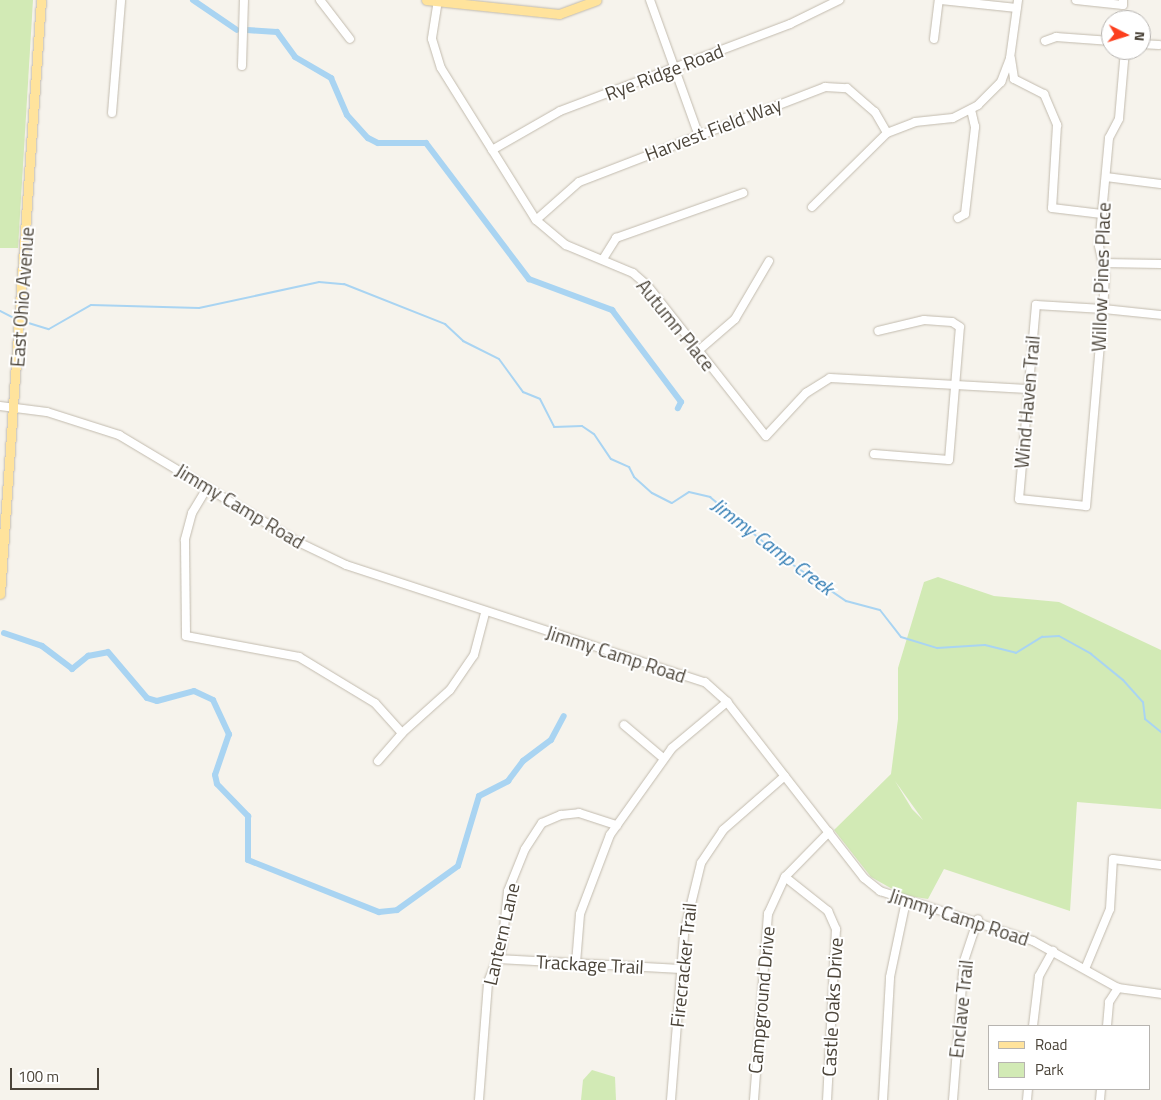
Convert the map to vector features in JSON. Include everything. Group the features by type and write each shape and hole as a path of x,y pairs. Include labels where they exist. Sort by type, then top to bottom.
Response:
{"main road":[{"name":"East Ohio Avenue","path":"0,594 16,391 41,0"},
{"path":"426,0 559,14 597,0"}],"street":[{"path":"112,113 121,0"},
{"path":"242,66 244,0"},
{"path":"320,0 350,39"},
{"path":"650,0 698,133"},
{"name":"Rye Ridge Road","path":"492,150 560,111 790,24 839,0"},
{"path":"812,207 887,133 915,122 953,118 971,109 1001,82 1010,58 1018,4 940,0 934,40"},
{"path":"1076,1 1123,3"},
{"name":"Autumn Place","path":"437,2 432,39 442,68 536,220 566,244 602,259 647,285 766,436 806,393 830,378 954,383 1028,389"},
{"path":"1045,41 1056,37 1101,40"},
{"path":"1151,45 1158,45"},
{"path":"1010,58 1014,79 1044,94 1057,125 1052,208 1102,214"},
{"name":"Willow Pines Place","path":"1019,500 1086,506 1103,309 1103,263 1099,246 1109,138 1119,120 1124,60"},
{"name":"Harvest Field Way","path":"536,220 579,182 698,133 825,87 847,88 875,112 887,133"},
{"path":"958,218 965,214 975,127 971,109"},
{"path":"1106,177 1161,184"},
{"path":"602,259 616,238 743,193"},
{"path":"698,351 735,319 768,261"},
{"path":"1103,263 1161,264"},
{"name":"Wind Haven Trail","path":"1019,500 1036,305 1103,309"},
{"path":"1103,309 1161,315"},
{"path":"874,454 949,460 960,327 952,322 924,320 878,331"},
{"name":"Jimmy Camp Road","path":"0,406 74,419 119,435 207,488 346,565 485,613 705,682 727,702 864,878 880,891 906,901 978,920 1054,951 1118,988 1161,994"},
{"path":"207,488 192,513 185,540 186,636 299,657 375,703 402,733"},
{"path":"378,761 402,733 450,690 474,655 485,613"},
{"path":"576,963 580,914 617,825 663,758 727,702"},
{"path":"624,725 663,758"},
{"name":"Firecracker Trail","path":"671,1100 688,902 701,863 722,830 785,776"},
{"name":"Lantern Lane","path":"479,1100 488,982 498,959 508,891 525,849 542,823 579,813 617,825"},
{"name":"Campground Drive","path":"754,1100 763,937 785,878 829,832"},
{"path":"1085,969 1110,909 1113,859 1161,865"},
{"name":"Castle Oaks Drive","path":"785,878 828,911 836,928 827,1100"},
{"path":"883,1100 891,970 906,901"},
{"name":"Enclave Trail","path":"953,1100 964,961 978,920"},
{"path":"1033,1025 1040,976 1054,951"},
{"name":"Trackage Trail","path":"498,959 681,970"},
{"path":"1107,1025 1109,1002 1118,988"}],"green space":[{"path":"0,0 33,0 18,248 0,248"},
{"path":"938,577 994,596 1059,602 1161,650 1161,809 1077,802 1070,911 944,869 928,899 903,895 871,877 834,830 891,774 898,719 898,668 924,582","holes":["895,781 923,820 912,809"]},
{"path":"592,1070 615,1077 616,1100 581,1100 583,1080"}],"waterway":[{"path":"193,0 237,30"},
{"path":"247,30 277,32 295,57 331,78 347,115 368,138 378,143 426,143 529,279 612,310 681,402 678,408"},
{"name":"Jimmy Camp Creek","path":"22,321 49,329 91,305 199,308 319,282 344,284 445,324 463,341 499,359 523,392 540,399 554,427 582,426 594,434 611,459 629,467 634,477 652,493 672,503 689,492 710,497 780,556 846,601 880,610 901,637 937,648 985,645 1016,653 1042,637 1059,636 1091,654 1123,680 1143,702 1145,719 1161,732"},
{"name":"Jimmy Camp Creek","path":"0,311 16,319"},
{"path":"4,633 42,646 72,669 88,656 108,652 147,698 157,701 194,691 213,700 229,734 215,775 217,784 248,816 248,860 379,912 397,910 458,866 479,796 508,781 523,761 551,740 564,716"}]}
